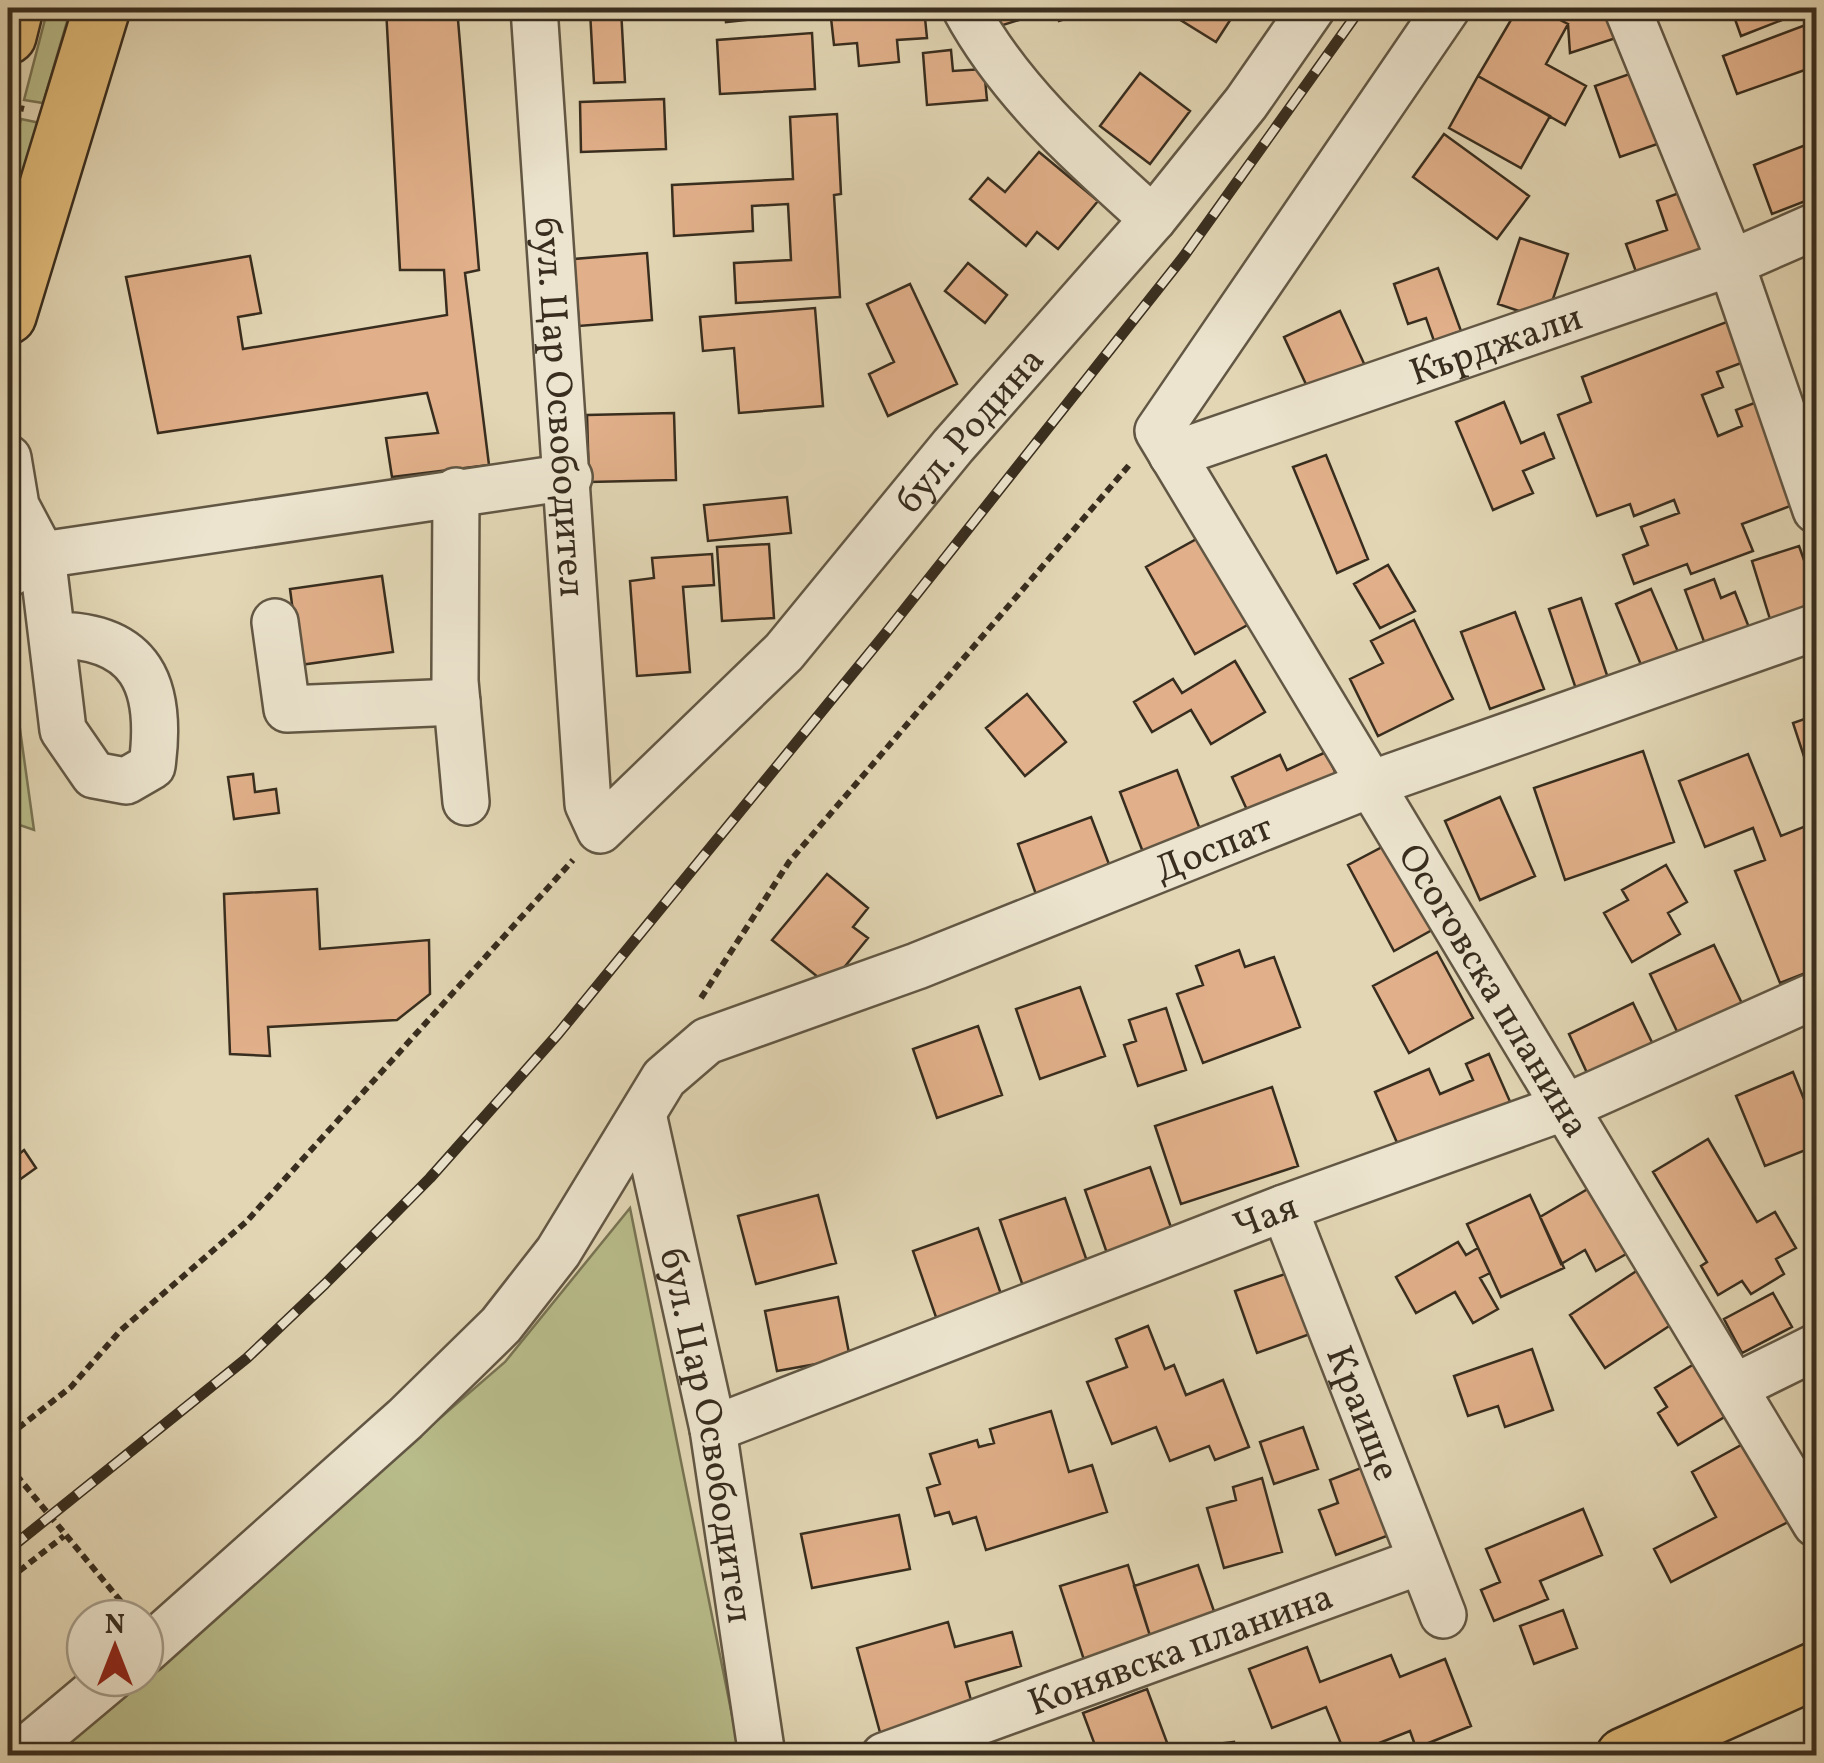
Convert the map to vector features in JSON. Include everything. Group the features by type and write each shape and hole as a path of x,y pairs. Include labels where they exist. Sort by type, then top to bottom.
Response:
{"main road":[{"path":"8,36 14,8"},
{"path":"8,316 102,8"},
{"path":"1624,1756 1816,1670"}],"street":[{"name":"бул. Цар Освободител","path":"534,8 594,817"},
{"path":"964,8 1018,86 1082,155 1154,218"},
{"name":"бул. Родина","path":"594,817 784,652 954,446 1154,218 1246,103 1312,8"},
{"path":"1165,443 1447,8"},
{"path":"1627,8 1731,263 1816,510"},
{"name":"Кърджали","path":"1165,443 1731,263 1816,226"},
{"name":"Осоговска планина","path":"1165,443 1568,1106 1816,1524"},
{"path":"8,458 25,564 54,635"},
{"path":"25,564 456,492 570,477"},
{"path":"456,492 457,702 466,802"},
{"path":"276,622 287,709 457,702"},
{"name":"Доспат","path":"165,1633 406,1419 502,1325 558,1252 664,1078 708,1040 917,966 1371,784 1816,627"},
{"name":"Чая","path":"714,1429 1284,1208 1568,1106 1816,996"},
{"name":"бул. Цар Освободител","path":"643,1114 714,1429 762,1756"},
{"name":"Краище","path":"1284,1208 1443,1615"},
{"path":"1735,1387 1816,1347"},
{"name":"Конявска планина","path":"884,1756 1421,1561"},
{"path":"18,1756 87,1698"}],"path":[{"path":"698,1003 790,862 1165,443"},
{"path":"8,1436 71,1386 120,1330 246,1222 594,817"},
{"path":"8,1465 117,1598"},
{"path":"9,1579 64,1536"}],"green space":[{"path":"48,8 71,8 43,103 24,100"},
{"path":"21,119 40,123 8,241 8,173"},
{"path":"8,643 34,830 8,821"},
{"path":"630,1208 740,1755 49,1756 116,1698 165,1698 165,1656 505,1362"}],"building":[{"path":"386,8 457,8 479,270 465,273 489,465 392,477 386,438 438,433 427,393 158,433 126,277 250,256 261,313 238,317 243,349 447,315 444,270 400,270"},
{"path":"725,8 801,8 801,14 726,22"},
{"path":"924,8 927,38 897,40 899,62 859,66 857,43 834,45 830,9"},
{"path":"980,8 1089,8 1090,11 1059,21 1054,9 987,30"},
{"path":"1161,8 1238,8 1216,42"},
{"path":"1518,8 1536,8 1568,24 1546,64 1586,86 1565,125 1478,76"},
{"path":"1536,8 1605,8 1616,38 1570,53 1568,24"},
{"path":"1731,8 1778,8 1782,20 1741,36"},
{"path":"621,9 625,82 594,83 590,11"},
{"path":"1816,21 1816,66 1737,94 1723,56"},
{"path":"812,33 815,89 720,94 717,40"},
{"path":"951,50 953,71 984,69 987,100 927,105 923,53"},
{"path":"1641,70 1666,141 1620,157 1595,86"},
{"path":"1140,73 1190,111 1150,164 1100,126"},
{"path":"1478,76 1550,116 1521,168 1449,128"},
{"path":"664,99 666,149 581,152 580,102"},
{"path":"837,114 841,194 834,195 840,297 736,303 734,263 791,260 788,204 752,206 753,231 674,236 672,185 793,179 790,117"},
{"path":"1444,134 1529,196 1497,239 1413,177"},
{"path":"1816,141 1816,197 1772,214 1754,165"},
{"path":"1039,152 1098,201 1058,249 1037,232 1026,246 970,199 988,178 1005,192"},
{"path":"1690,189 1714,257 1640,283 1626,244 1667,230 1657,201"},
{"path":"1520,238 1568,254 1546,320 1498,304"},
{"path":"647,253 652,320 579,326 574,259"},
{"path":"968,263 1007,295 985,323 945,291"},
{"path":"1438,268 1461,331 1434,341 1426,318 1408,324 1394,284"},
{"path":"910,284 957,384 888,416 869,374 894,362 867,304"},
{"path":"815,308 823,406 739,413 734,348 703,351 700,317"},
{"path":"1340,311 1367,370 1311,395 1284,337"},
{"path":"1737,318 1752,359 1717,372 1723,387 1702,395 1718,436 1742,426 1736,410 1762,400 1801,502 1742,524 1753,551 1691,574 1687,564 1634,584 1623,555 1648,545 1641,527 1679,513 1674,500 1634,516 1630,504 1597,516 1558,415 1591,402 1582,377"},
{"path":"1504,402 1521,443 1544,433 1554,458 1523,471 1533,493 1493,510 1456,422"},
{"path":"674,413 676,480 589,482 587,415"},
{"path":"1326,455 1368,559 1337,573 1293,467"},
{"path":"787,497 791,533 708,541 704,505"},
{"path":"1202,536 1251,623 1195,654 1146,567"},
{"path":"769,544 774,618 722,621 717,547"},
{"path":"1799,546 1805,563 1816,559 1816,619 1774,632 1752,561"},
{"path":"712,554 714,585 683,587 690,672 637,676 630,581 654,578 652,558"},
{"path":"1388,565 1415,611 1380,628 1354,584"},
{"path":"382,576 393,652 300,665 290,589"},
{"path":"1714,579 1721,598 1735,592 1750,630 1706,647 1685,590"},
{"path":"1651,589 1682,661 1646,677 1616,604"},
{"path":"1581,598 1610,684 1578,695 1549,609"},
{"path":"1515,612 1544,689 1490,709 1461,632"},
{"path":"1414,620 1453,699 1378,736 1350,679 1383,663 1371,641"},
{"path":"1235,661 1265,712 1211,744 1191,710 1152,732 1134,702 1173,679 1182,693"},
{"path":"1027,694 1066,742 1025,776 986,728"},
{"path":"1816,715 1816,793 1793,723"},
{"path":"1643,751 1674,842 1565,880 1534,788"},
{"path":"1326,752 1340,783 1253,823 1232,777 1280,755 1287,770"},
{"path":"1748,754 1781,836 1816,822 1816,969 1780,983 1735,871 1765,860 1753,828 1705,847 1679,781"},
{"path":"1177,770 1203,837 1146,860 1120,792"},
{"path":"253,774 255,792 276,789 279,813 234,819 228,777"},
{"path":"1500,797 1535,876 1480,900 1445,821"},
{"path":"1091,817 1112,872 1038,900 1018,844"},
{"path":"1386,845 1432,930 1394,951 1348,865"},
{"path":"1666,865 1687,902 1668,913 1680,934 1632,962 1604,913 1628,900 1622,890"},
{"path":"827,874 868,908 853,927 868,938 829,986 772,940"},
{"path":"317,889 320,949 429,940 430,994 397,1020 268,1027 270,1056 230,1054 224,894"},
{"path":"1714,945 1746,1012 1682,1042 1650,974"},
{"path":"1239,950 1245,967 1274,957 1300,1027 1203,1063 1177,994 1203,985 1196,966"},
{"path":"1437,952 1473,1018 1409,1053 1373,986"},
{"path":"1080,987 1105,1056 1040,1079 1016,1009"},
{"path":"1633,1003 1660,1059 1595,1090 1569,1034"},
{"path":"1166,1008 1186,1070 1138,1086 1124,1045 1136,1041 1129,1020"},
{"path":"978,1026 1002,1095 937,1118 913,1049"},
{"path":"1489,1054 1512,1106 1402,1154 1375,1092 1429,1069 1440,1094 1473,1080 1466,1064"},
{"path":"1793,1072 1816,1129 1816,1146 1765,1166 1736,1096"},
{"path":"1272,1087 1298,1166 1181,1204 1155,1126"},
{"path":"1708,1139 1757,1222 1775,1212 1796,1248 1776,1259 1784,1274 1751,1294 1742,1281 1718,1295 1701,1266 1707,1262 1653,1172"},
{"path":"24,1150 36,1168 8,1188 8,1163"},
{"path":"1150,1167 1174,1236 1109,1259 1085,1190"},
{"path":"1598,1183 1635,1249 1596,1271 1585,1250 1561,1264 1540,1217"},
{"path":"818,1195 836,1263 756,1284 738,1216"},
{"path":"1530,1195 1564,1268 1501,1297 1467,1224"},
{"path":"1065,1198 1089,1267 1024,1289 1000,1220"},
{"path":"978,1228 1002,1297 937,1320 913,1251"},
{"path":"1458,1242 1466,1255 1478,1248 1490,1273 1480,1278 1498,1309 1473,1323 1455,1292 1416,1313 1396,1277"},
{"path":"1647,1264 1683,1317 1605,1368 1570,1315"},
{"path":"1288,1273 1310,1334 1257,1353 1235,1291"},
{"path":"1773,1293 1792,1327 1742,1353 1724,1319"},
{"path":"838,1297 850,1358 777,1371 765,1311"},
{"path":"1148,1326 1165,1369 1174,1365 1186,1395 1223,1380 1249,1447 1215,1460 1209,1446 1170,1461 1156,1427 1112,1444 1087,1382 1127,1367 1116,1339"},
{"path":"1532,1349 1553,1410 1505,1427 1498,1406 1468,1416 1454,1376"},
{"path":"1704,1358 1736,1410 1678,1445 1658,1413 1667,1407 1655,1388"},
{"path":"1051,1411 1069,1472 1092,1465 1107,1512 986,1550 976,1517 953,1524 949,1512 935,1516 927,1488 940,1484 930,1454 977,1440 979,1447 994,1443 990,1429"},
{"path":"1303,1427 1318,1469 1274,1484 1260,1442"},
{"path":"1754,1438 1796,1518 1671,1582 1654,1549 1716,1517 1692,1472"},
{"path":"1366,1466 1392,1534 1336,1555 1319,1510 1338,1503 1330,1480"},
{"path":"1262,1478 1282,1552 1224,1568 1207,1508 1236,1500 1233,1487"},
{"path":"1583,1509 1602,1555 1540,1581 1548,1599 1494,1621 1481,1590 1500,1582 1486,1549"},
{"path":"899,1515 910,1569 812,1588 801,1534"},
{"path":"1128,1565 1151,1639 1084,1660 1060,1586"},
{"path":"1198,1565 1216,1617 1151,1639 1134,1586"},
{"path":"1563,1610 1577,1648 1534,1664 1520,1626"},
{"path":"948,1622 955,1647 1012,1632 1021,1666 966,1682 974,1711 881,1736 857,1648"},
{"path":"1307,1647 1320,1682 1391,1655 1400,1677 1445,1659 1471,1726 1416,1748 1410,1731 1346,1756 1326,1707 1272,1728 1249,1669"},
{"path":"1147,1689 1172,1756 1099,1756 1083,1713"},
{"path":"1234,1742 1236,1756 1200,1756 1199,1746"},
{"path":"987,1743 991,1756 950,1756"}],"railway":[{"path":"8,1550 247,1358 430,1178 558,1034 885,634 1184,256 1361,8"}]}
